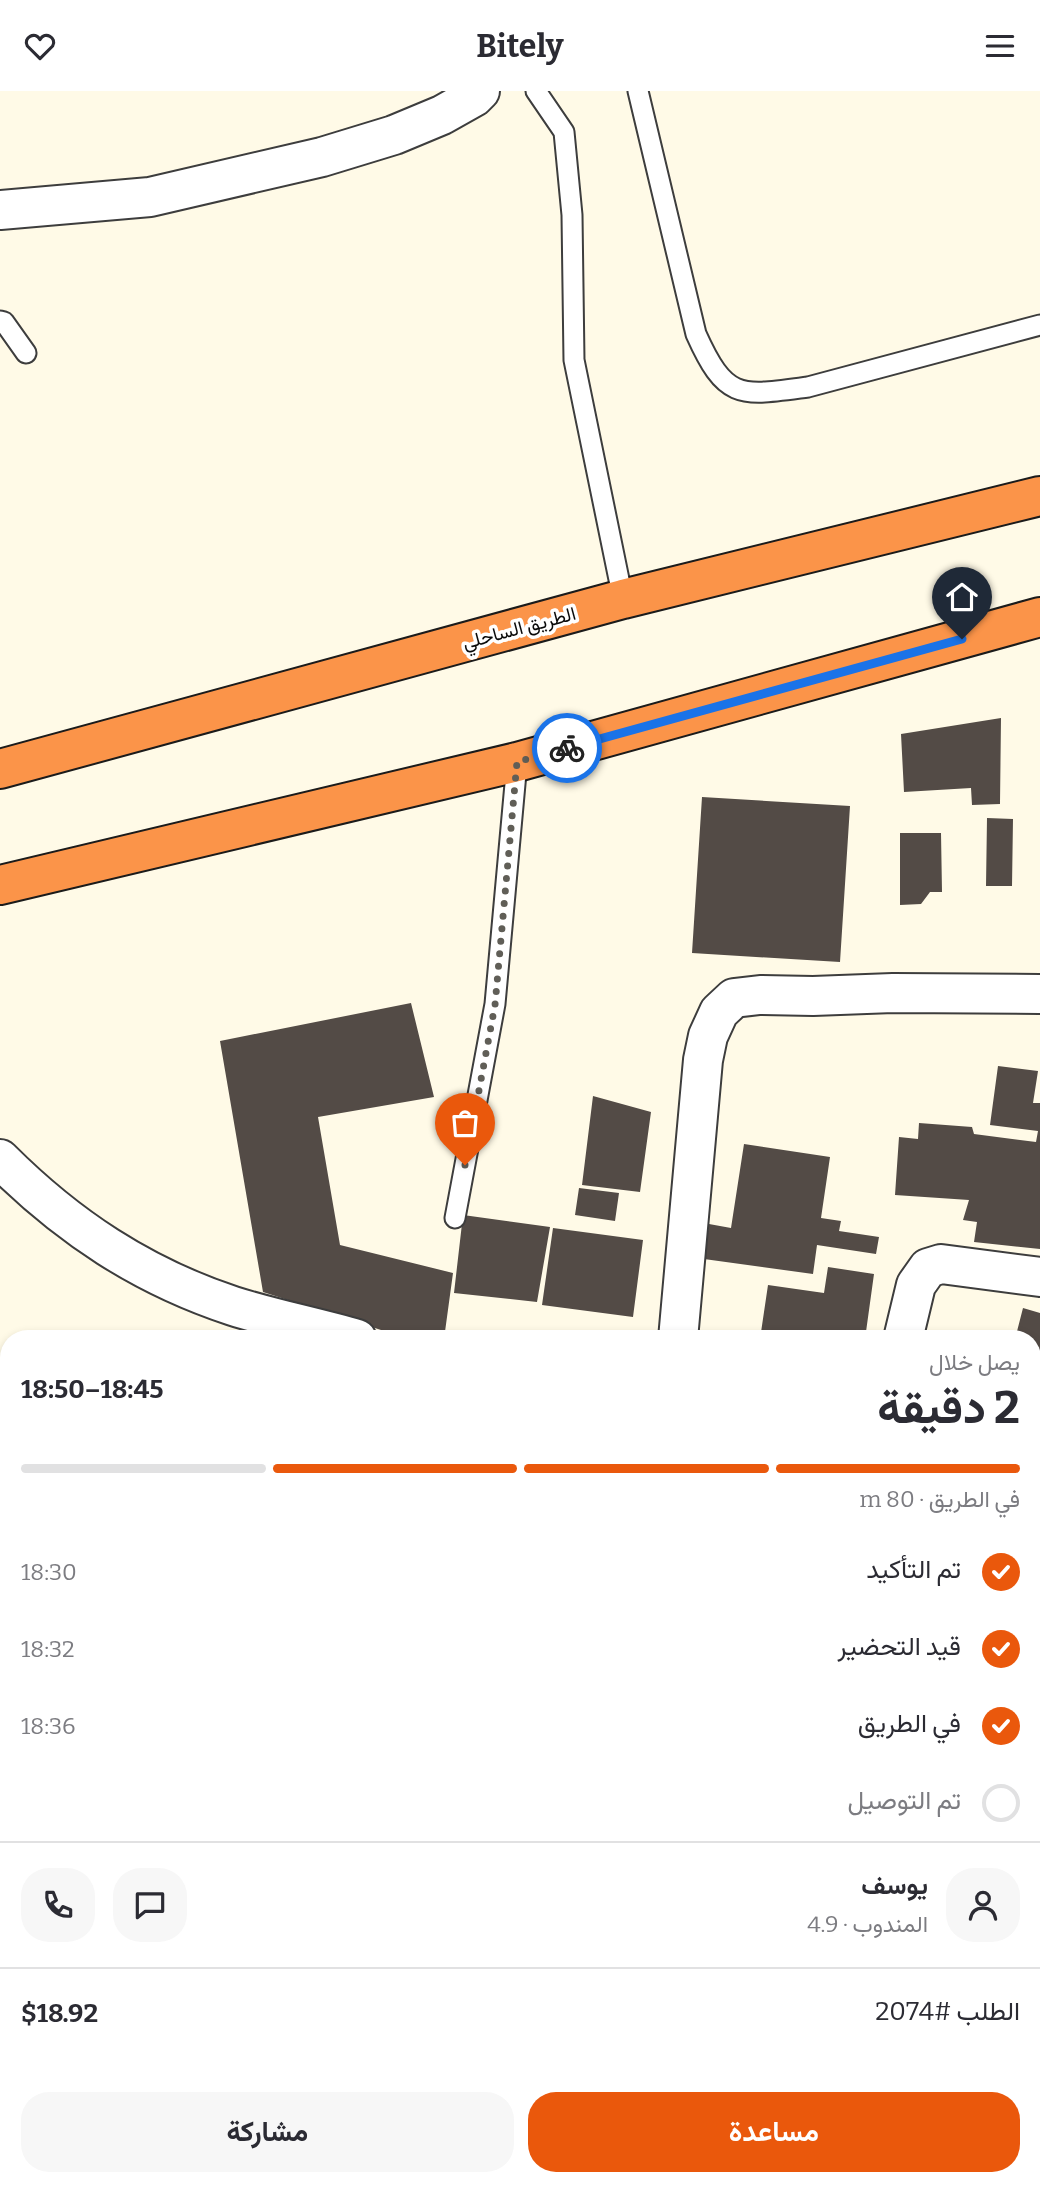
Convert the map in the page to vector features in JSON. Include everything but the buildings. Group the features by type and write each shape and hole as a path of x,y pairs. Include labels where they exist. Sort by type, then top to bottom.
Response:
{"highway":[{"name":"الطريق الساحلي","path":"0,769 623,599 1040,496"},
{"path":"0,885 517,762 1040,617"}],"street":[{"path":"0,210 150,197 323,157 394,135 442,115 481,91"},
{"path":"679,1330 703,1060 708,1036 719,1012 734,997 893,993 1040,994"},
{"path":"0,1159 71,1223 138,1265 181,1287 235,1306 324,1330"},
{"path":"905,1330 916,1285 928,1268 941,1264 1040,1277"}],"lane":[{"path":"536,91 564,132 572,215 574,360 623,599"},
{"path":"638,91 696,334 708,360 724,382 744,392 808,387 1040,325"},
{"path":"0,321 4,322 26,353"},
{"path":"455,1218 495,1005 517,762"}],"way so far":[{"path":"465,1165 495,1005 517,762 567,748"}],"route":[{"path":"567,748 962,639"}]}
